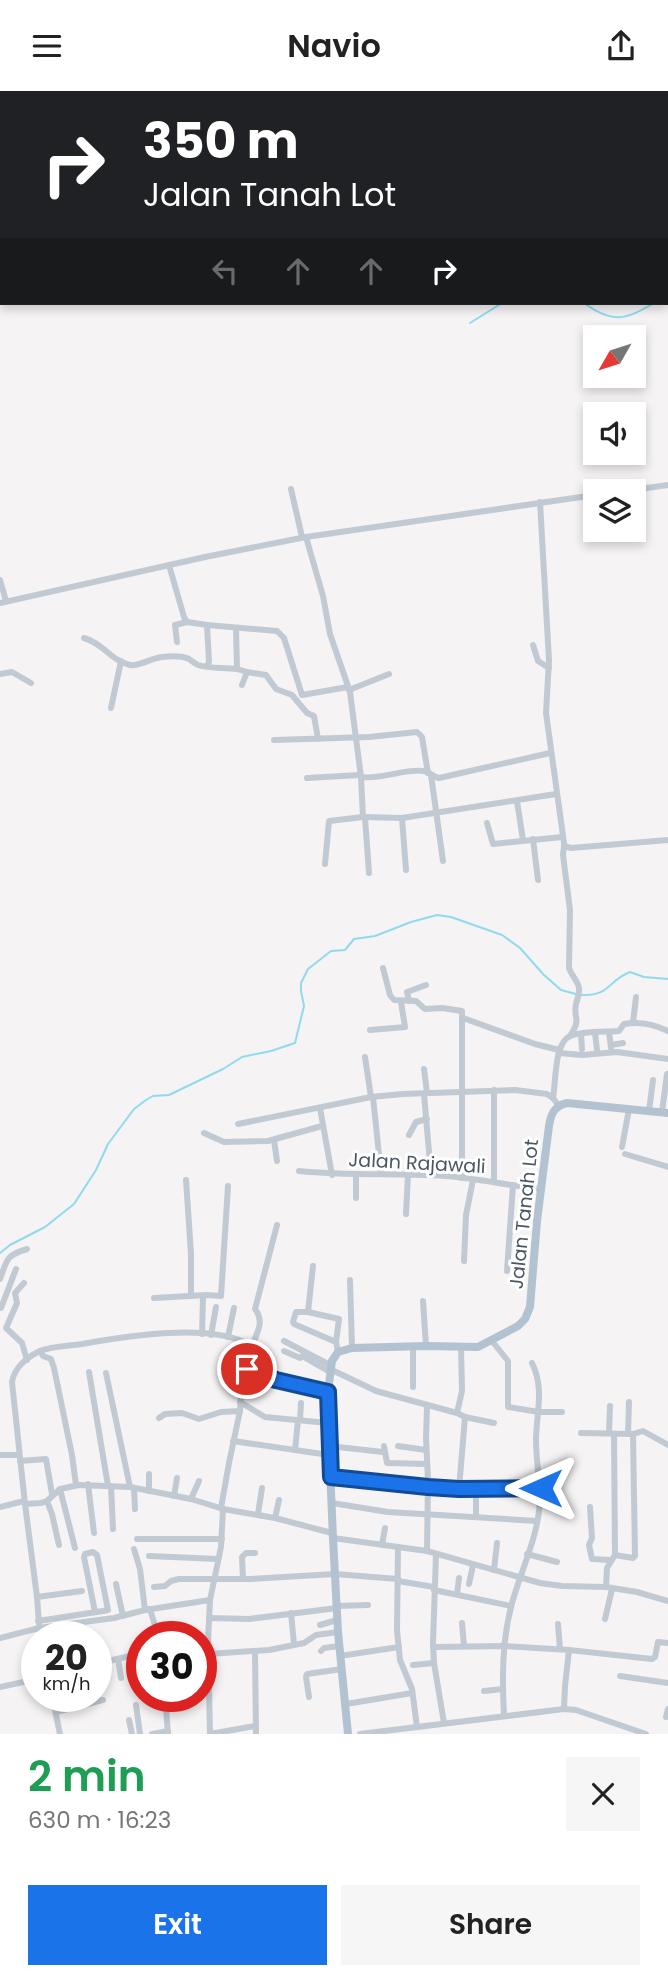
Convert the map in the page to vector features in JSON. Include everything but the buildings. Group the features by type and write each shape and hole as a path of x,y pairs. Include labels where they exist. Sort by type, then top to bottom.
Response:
{"main road":[{"path":"559,1106 567,1103 665,1113"},
{"name":"Jalan Tanah Lot","path":"338,1352 352,1348 478,1346 518,1326 529,1311 550,1118 559,1106"},
{"path":"338,1352 330,1369 328,1423 337,1620 348,1734"}],"street":[{"path":"646,488 668,485"},
{"path":"291,489 323,596 330,634 349,689 369,873"},
{"path":"0,580 3,602 304,537 583,497"},
{"path":"540,502 549,668 546,705 550,754 565,846 563,855 570,910 569,968 579,992 575,1007 578,1022 570,1036"},
{"path":"169,565 187,622"},
{"path":"177,642 175,625 187,622 280,632 286,642 304,696 326,690 349,689 389,674"},
{"path":"207,625 207,666"},
{"path":"236,628 237,669"},
{"path":"84,638 94,641 109,655 135,666 149,659 178,656 207,666 266,675 276,689 292,695 307,713 314,716 318,739"},
{"path":"533,645 538,661 549,668"},
{"path":"111,708 121,661"},
{"path":"242,685 247,671"},
{"path":"0,674 12,672 31,683"},
{"path":"274,740 356,738 418,732 422,737 430,774 443,861"},
{"path":"307,778 370,778 423,771 436,778 550,754"},
{"path":"325,864 329,821 364,817 402,818 556,794"},
{"path":"517,800 523,840"},
{"path":"402,818 406,870"},
{"path":"487,823 494,854"},
{"path":"493,844 562,837"},
{"path":"533,839 538,880"},
{"path":"565,846 571,848 668,840"},
{"path":"383,968 390,995 394,1000 416,1001 425,1009 462,1011 462,1178"},
{"path":"370,1030 405,1027 405,1001 408,992 404,984"},
{"path":"408,992 426,985"},
{"path":"633,1023 636,997"},
{"path":"463,1018 559,1052 582,1055 617,1052 668,1059"},
{"path":"662,1019 665,1030"},
{"path":"553,1098 559,1052 564,1040 570,1036 619,1031 624,1024 633,1023 654,1025 665,1030"},
{"path":"609,1032 611,1047 623,1043"},
{"path":"595,1033 597,1050"},
{"path":"581,1034 582,1049"},
{"path":"365,1057 381,1174"},
{"path":"424,1069 431,1175"},
{"path":"665,1113 667,1074"},
{"path":"649,1111 653,1080"},
{"path":"494,1090 494,1182"},
{"path":"238,1124 372,1097 425,1093 531,1091 547,1094 559,1106"},
{"path":"320,1108 332,1174"},
{"path":"629,1109 624,1151 668,1167"},
{"path":"409,1135 416,1122 426,1119"},
{"path":"204,1133 224,1142 274,1140 322,1126"},
{"path":"274,1140 277,1161"},
{"path":"644,1169 647,1160"},
{"path":"656,1174 659,1164"},
{"name":"Jalan Rajawali","path":"299,1171 431,1175 542,1189"},
{"path":"356,1174 356,1198"},
{"path":"406,1214 408,1174"},
{"path":"186,1180 191,1296"},
{"path":"464,1261 473,1180"},
{"path":"507,1271 513,1185"},
{"path":"154,1298 222,1295 228,1186"},
{"path":"208,1621 213,1580 222,1539 222,1509 240,1411 242,1383 261,1321 255,1307 277,1225"},
{"path":"0,1279 10,1256 27,1249"},
{"path":"308,1312 313,1266"},
{"path":"13,1313 0,1308 16,1269"},
{"path":"350,1280 352,1348"},
{"path":"24,1283 15,1293 17,1303 7,1329 22,1343 27,1360"},
{"path":"202,1333 203,1297"},
{"path":"423,1301 426,1346"},
{"path":"211,1335 216,1307"},
{"path":"228,1337 234,1308"},
{"path":"336,1342 293,1322 297,1311 339,1320 336,1342 338,1352"},
{"path":"39,1621 12,1382 16,1369 40,1351 141,1335 186,1332 228,1337 252,1346 265,1354 262,1375"},
{"path":"284,1341 330,1369"},
{"path":"492,1341 508,1361 508,1407 539,1412 562,1412"},
{"path":"412,1346 413,1387"},
{"path":"457,1413 462,1391 461,1347"},
{"path":"40,1351 43,1356 51,1359 54,1368 76,1485"},
{"path":"284,1351 300,1358 302,1356 376,1391 494,1423"},
{"path":"504,1715 504,1646 511,1606 537,1521 541,1488 536,1441 539,1379 532,1363"},
{"path":"247,1369 328,1392"},
{"path":"89,1372 109,1486 113,1529"},
{"path":"106,1373 135,1509"},
{"path":"240,1402 265,1417 328,1423"},
{"path":"590,1507 592,1538 589,1545 592,1559 633,1558 629,1402"},
{"path":"295,1450 301,1403"},
{"path":"427,1406 427,1551"},
{"path":"606,1619 609,1588 607,1567 612,1558 610,1406"},
{"path":"159,1418 178,1413 199,1419 221,1412 240,1411"},
{"path":"459,1489 465,1417"},
{"path":"581,1433 630,1434 643,1431 668,1445"},
{"path":"233,1441 295,1450 383,1449 387,1463 427,1464"},
{"path":"398,1446 426,1450"},
{"path":"0,1455 46,1459 52,1495"},
{"path":"149,1474 149,1490"},
{"path":"331,1477 459,1489 553,1490"},
{"path":"174,1496 177,1478"},
{"path":"191,1499 199,1481"},
{"path":"88,1484 94,1533"},
{"path":"0,1507 41,1503 60,1489 76,1485 132,1487 191,1499 222,1509 275,1518 333,1535 427,1551 552,1585 609,1588 637,1592 668,1601"},
{"path":"258,1514 262,1487"},
{"path":"60,1489 75,1548"},
{"path":"476,1489 476,1517"},
{"path":"275,1518 279,1500"},
{"path":"47,1501 59,1545"},
{"path":"332,1503 377,1511 537,1521"},
{"path":"382,1545 385,1528"},
{"path":"138,1539 222,1539"},
{"path":"494,1570 497,1543"},
{"path":"398,1547 397,1630 400,1660 412,1693 417,1727"},
{"path":"134,1549 152,1621"},
{"path":"53,1621 106,1611 108,1608 97,1555 93,1552 85,1554 84,1557 95,1612"},
{"path":"243,1579 242,1557 246,1553 255,1553"},
{"path":"436,1554 433,1645 444,1723"},
{"path":"527,1554 557,1562"},
{"path":"149,1556 218,1559"},
{"path":"469,1584 473,1565"},
{"path":"154,1587 165,1587 172,1580 335,1574 398,1580 511,1606"},
{"path":"457,1594 459,1578"},
{"path":"116,1584 123,1616"},
{"path":"37,1597 82,1591"},
{"path":"70,1621 123,1616 148,1609 210,1600"},
{"path":"209,1618 249,1619 368,1605"},
{"path":"291,1613 294,1644"},
{"path":"320,1625 337,1620"},
{"path":"462,1623 464,1646"},
{"path":"558,1624 559,1649"},
{"path":"0,1638 21,1630"},
{"path":"217,1653 255,1652 304,1643 316,1635 338,1632"},
{"path":"422,1643 559,1649 652,1660 659,1642 668,1643"},
{"path":"320,1651 339,1646"},
{"path":"340,1656 399,1647"},
{"path":"564,1709 569,1650"},
{"path":"209,1712 210,1734 255,1730 255,1652"},
{"path":"112,1660 126,1657"},
{"path":"118,1659 121,1678"},
{"path":"413,1665 434,1663"},
{"path":"309,1697 307,1674 342,1668"},
{"path":"621,1676 668,1683"},
{"path":"0,1687 21,1682"},
{"path":"484,1691 503,1689"},
{"path":"346,1704 412,1693"},
{"path":"360,1734 417,1727 426,1730 444,1723 564,1709 576,1710 646,1734"},
{"path":"666,1717 668,1709"},
{"path":"56,1712 60,1734"},
{"path":"137,1712 140,1734"},
{"path":"152,1734 168,1733 166,1712"},
{"path":"130,1720 132,1734"}],"waterway":[{"path":"470,323 499,305"},
{"path":"587,305 611,317 627,316 650,305"},
{"path":"0,1253 45,1227 74,1204 96,1170 108,1144 134,1109 146,1100 153,1096 169,1095 242,1057 295,1043 304,1006 301,983 308,969 331,951 345,950 354,939 375,936 437,915 451,917 502,935 520,948 561,990 576,994"},
{"path":"581,995 604,991 630,972 644,977 668,979"}],"route":[{"path":"247,1369 276,1380 328,1392 331,1477 459,1489 541,1488"}]}
